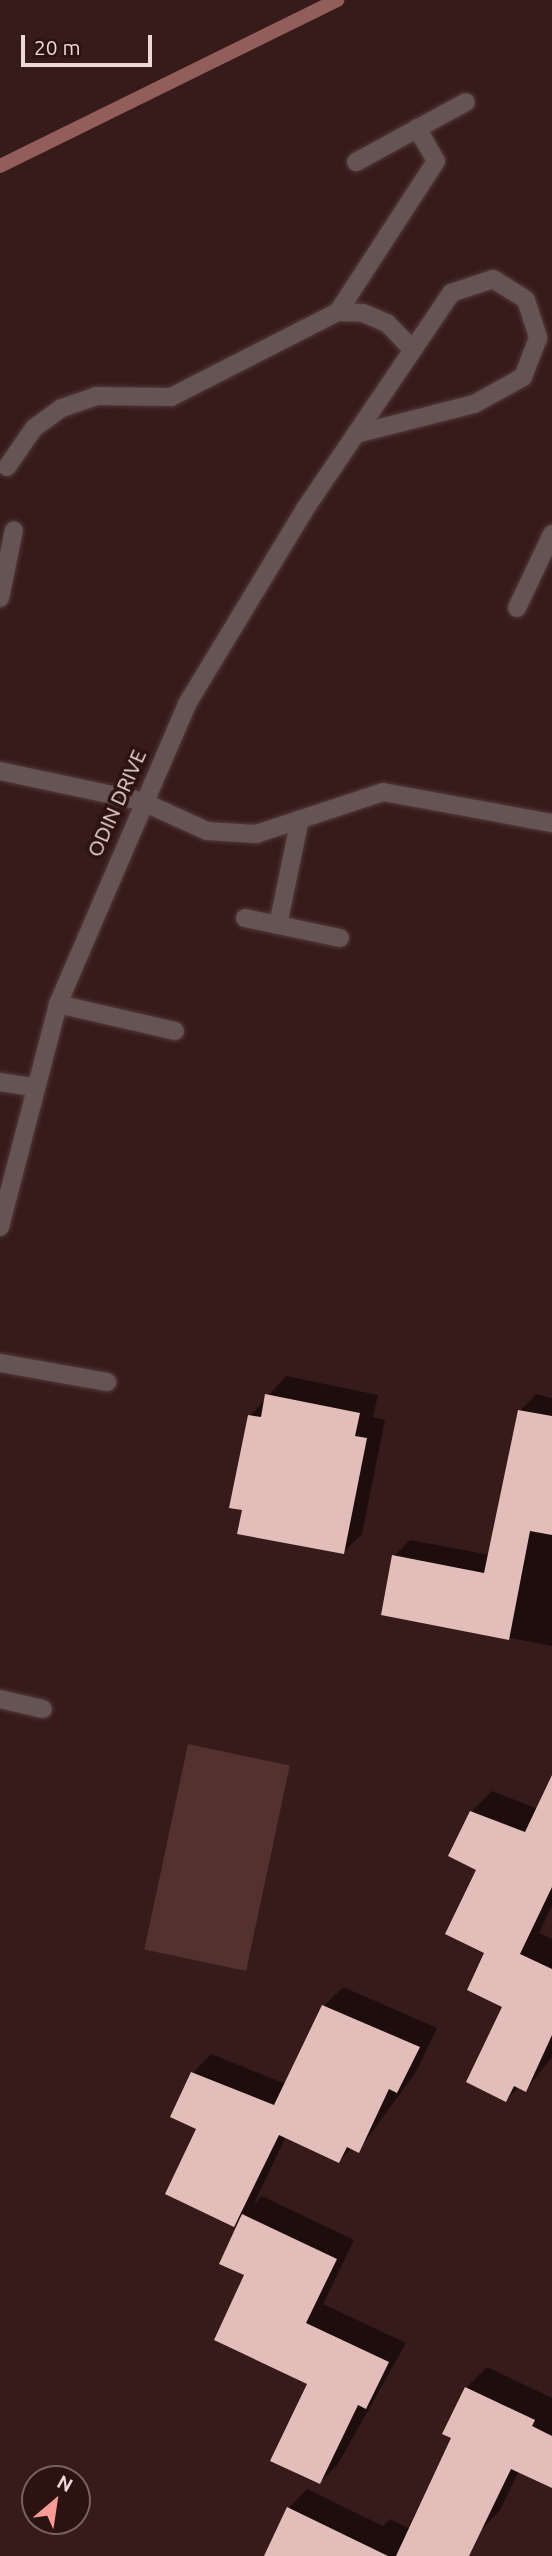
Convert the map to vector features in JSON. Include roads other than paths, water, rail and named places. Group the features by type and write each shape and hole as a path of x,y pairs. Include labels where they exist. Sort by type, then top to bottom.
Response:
{"street":[{"path":"356,162 466,102"},
{"path":"338,312 436,162 417,128"},
{"name":"ODIN DRIVE","path":"0,1227 33,1087 58,1004 141,801 238,616 356,434 412,349 451,293 481,279 517,290 545,335 533,363 501,392 356,434"},
{"path":"7,467 34,428 62,408 96,396 171,397 338,312 363,313 387,323 412,349"},
{"path":"0,598 14,530"},
{"path":"517,608 552,534"},
{"path":"0,771 141,801 207,831 256,834 383,792 552,823"},
{"path":"278,925 300,819"},
{"path":"245,918 340,938"},
{"path":"58,1004 175,1031"},
{"path":"0,1082 33,1087"},
{"path":"0,1363 107,1382"},
{"path":"0,1699 43,1709"}],"waterway":[{"path":"0,166 337,0"}]}
